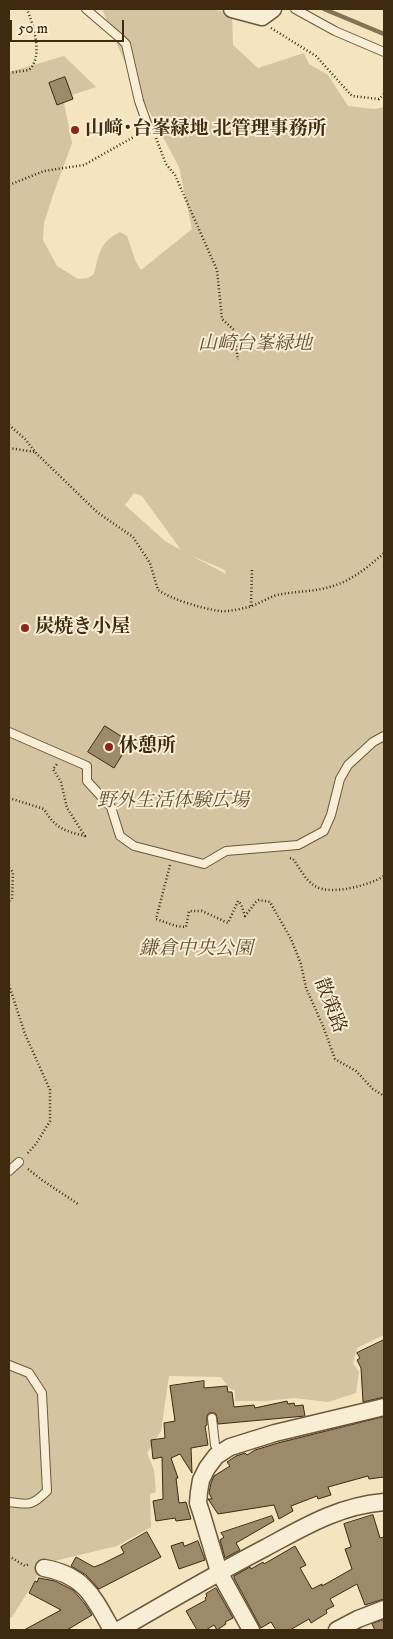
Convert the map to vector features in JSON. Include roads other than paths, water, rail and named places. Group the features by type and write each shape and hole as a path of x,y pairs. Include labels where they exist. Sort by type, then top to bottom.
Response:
{"street":[{"path":"232,9 268,13"},
{"path":"251,1630 219,1572 198,1503 201,1480 206,1468 230,1447 274,1433 384,1407"},
{"path":"119,1630 219,1572 323,1517 347,1509 384,1502"},
{"path":"44,1568 59,1570 90,1592 112,1630"},
{"path":"337,1630 384,1609"}],"lane":[{"path":"86,9 126,44 139,101 149,129"},
{"path":"295,9 335,31 384,52"},
{"path":"9,732 87,766 87,781 111,807 120,836 134,846 204,864 226,851 298,845 324,831 331,815 340,779 348,765 373,742 384,736"},
{"path":"9,1172 19,1162"},
{"path":"9,1366 29,1373 42,1394 47,1491 28,1505 9,1502"},
{"path":"212,1418 215,1445 220,1454"}],"waterway":[{"path":"324,9 384,34"}],"place":[{"name":"山﨑･台峯緑地 北管理事務所","path":"75,130"},
{"name":"炭焼き小屋","path":"25,628"},
{"name":"休憩所","path":"109,747"}],"park label":[{"name":"山崎台峯緑地","path":"255,345"},
{"name":"野外生活体験広場","path":"173,802"},
{"name":"鎌倉中央公園","path":"196,950"}]}
